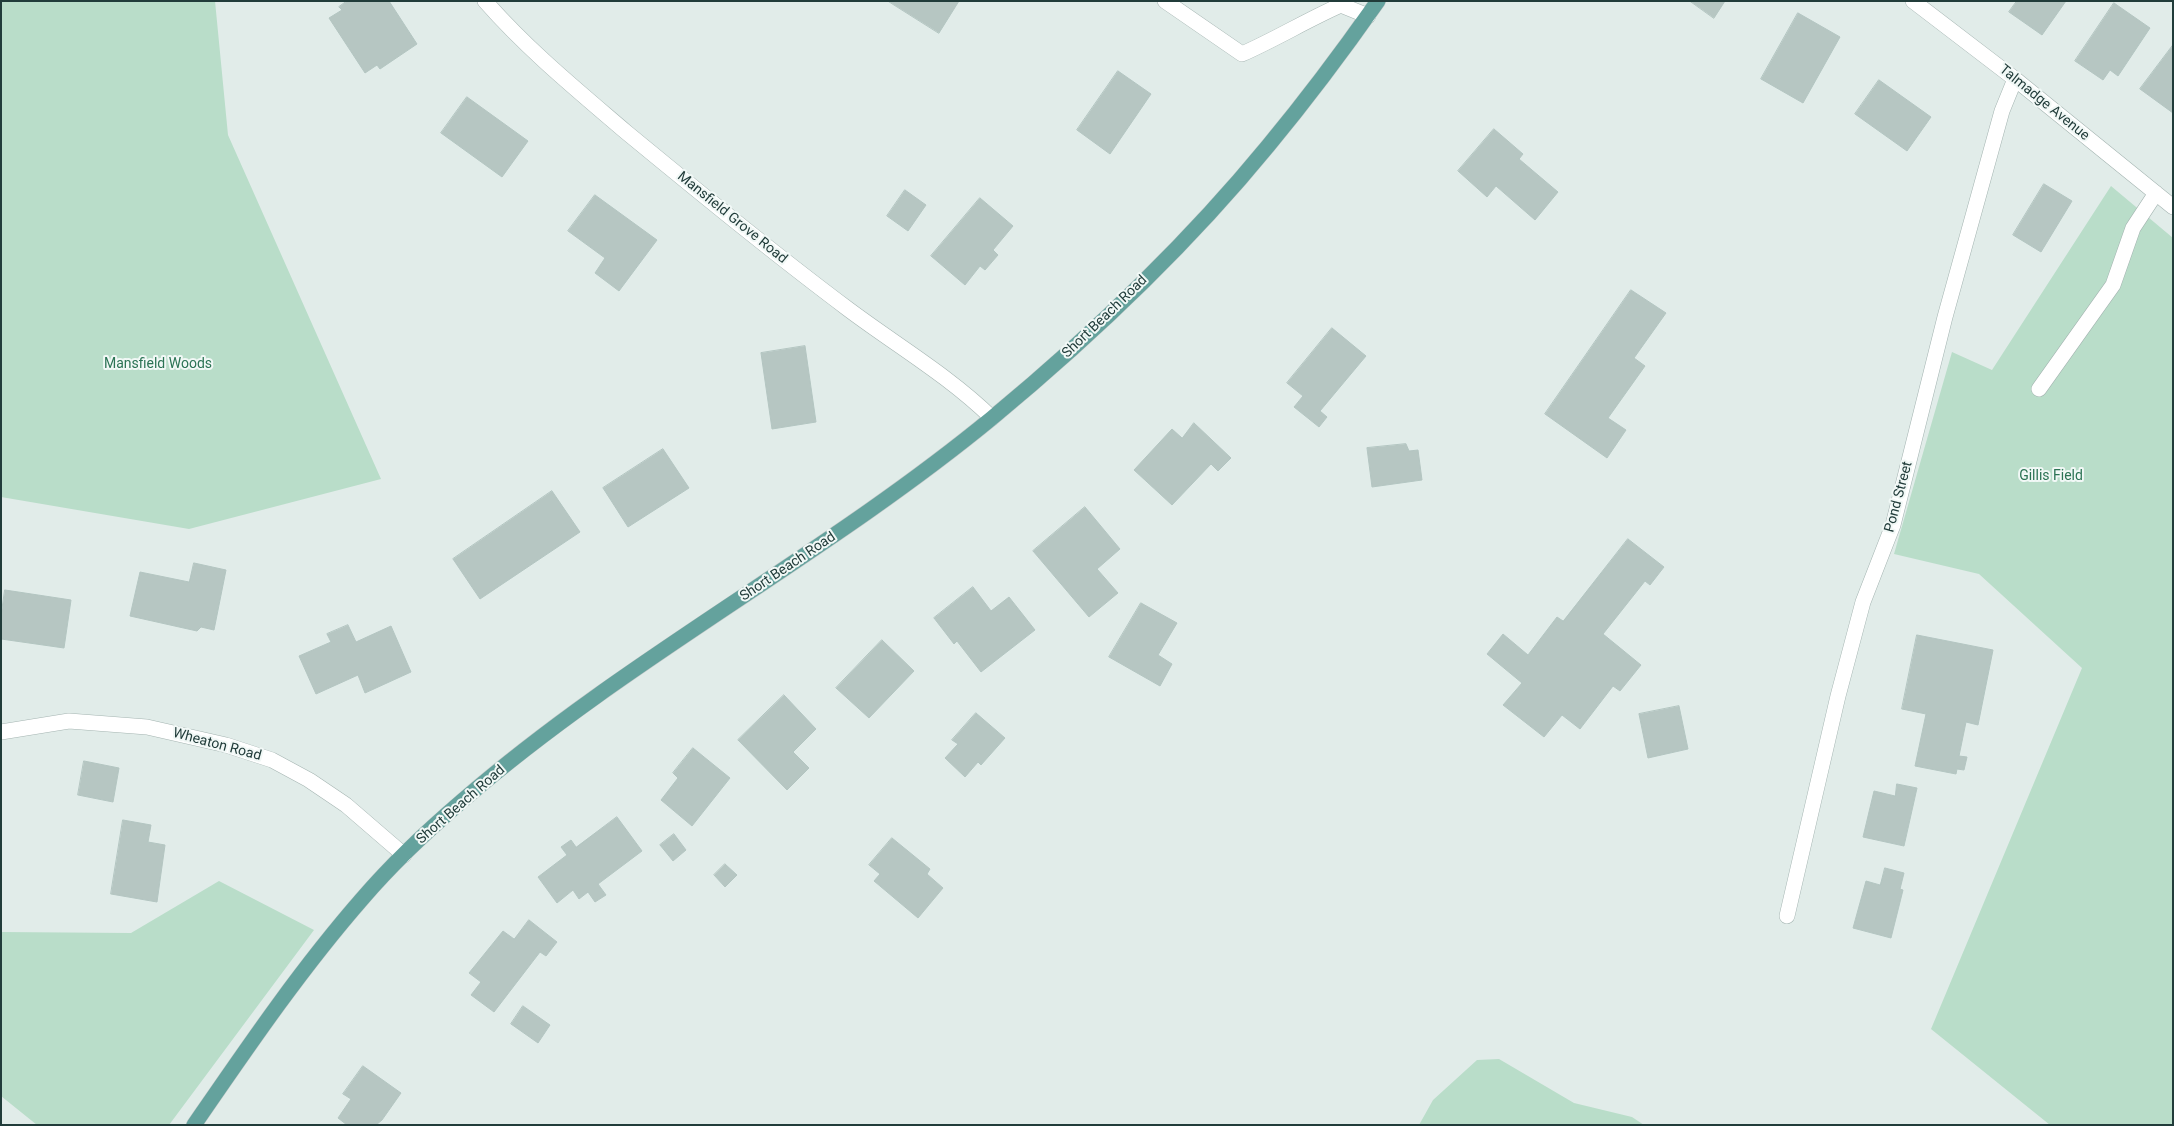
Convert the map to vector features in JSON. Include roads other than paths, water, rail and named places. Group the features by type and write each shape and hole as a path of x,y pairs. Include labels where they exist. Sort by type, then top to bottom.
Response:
{"main road":[{"name":"Short Beach Road","path":"194,1125 279,1003 364,896 404,855 464,799 565,719 701,625 783,572 940,460 1079,343 1129,296 1205,217 1266,149 1322,78 1378,1"}],"street":[{"name":"Mansfield Grove Road","path":"485,1 510,30 558,74 683,179 824,291 904,350 957,386 992,418"},
{"path":"1165,1 1242,54 1284,35 1314,17 1341,5 1368,16"},
{"name":"Talmadge Avenue","path":"1913,1 2015,79 2173,207"},
{"name":"Pond Street","path":"1787,916 1836,704 1863,602 1893,525 1944,317 2002,111 2015,79"},
{"path":"2039,389 2113,285 2132,228 2156,193"},
{"name":"Wheaton Road","path":"1,732 69,721 147,727 226,745 272,760 309,780 346,805 404,855"}],"park label":[{"name":"Mansfield Woods","path":"158,364"},
{"name":"Gillis Field","path":"2051,476"}]}
